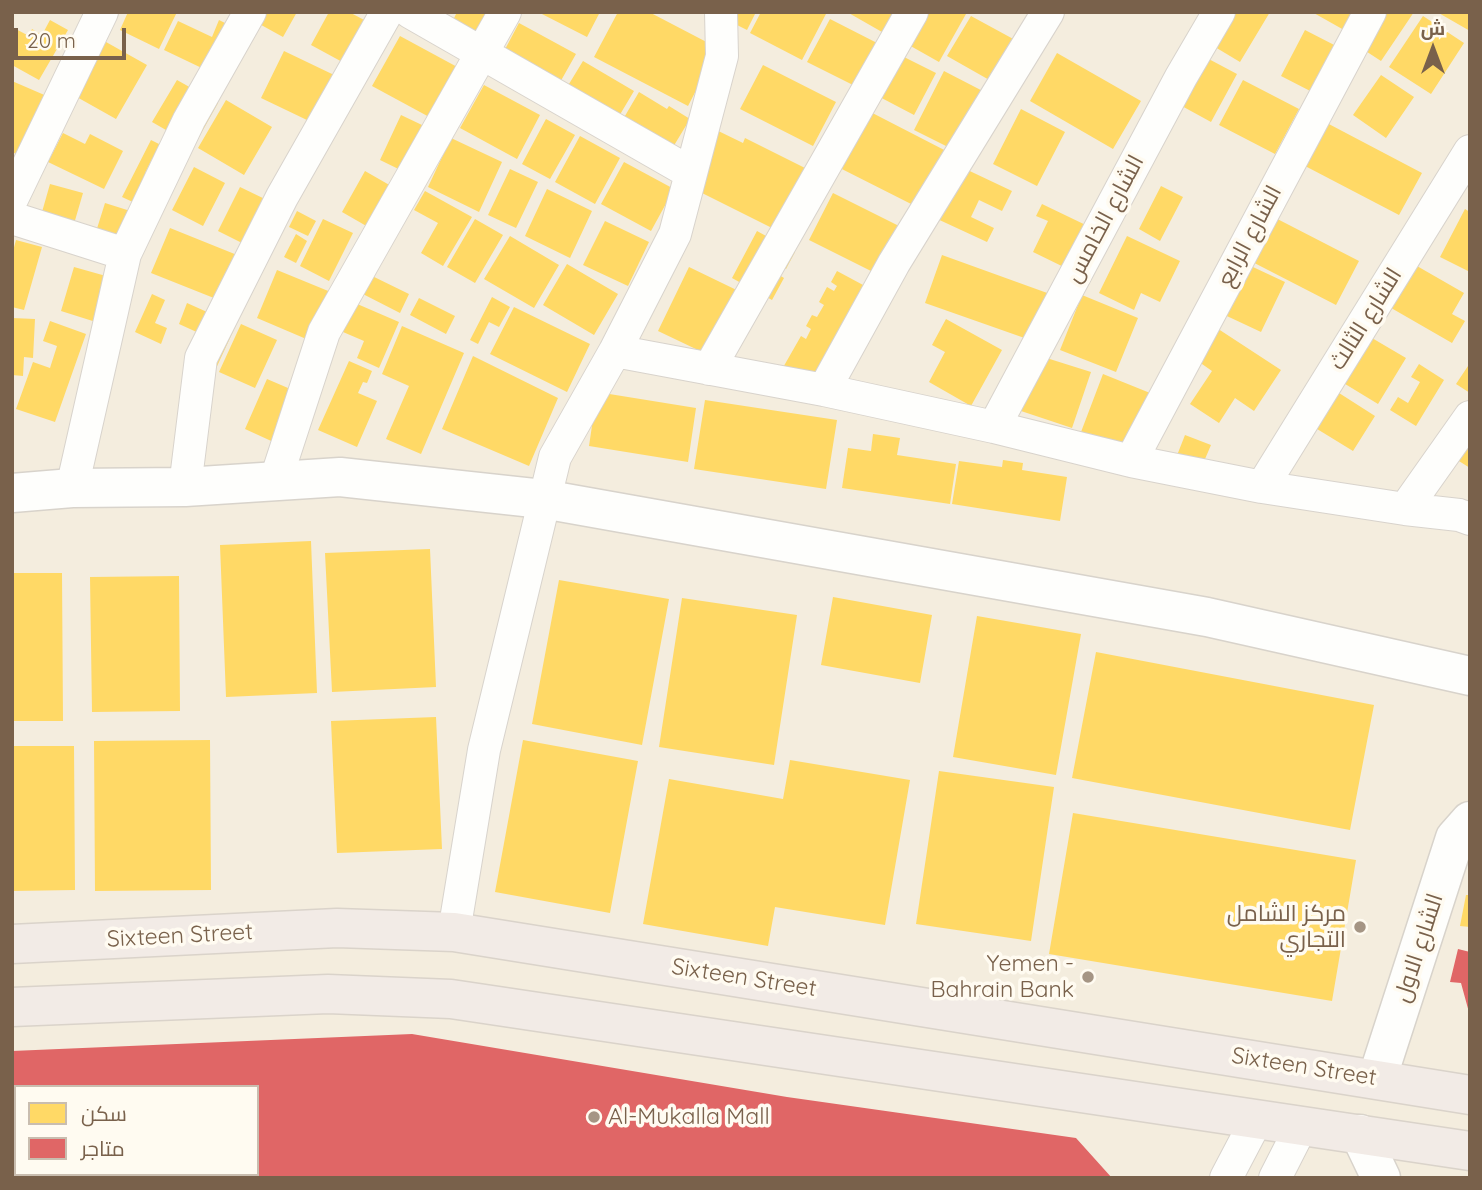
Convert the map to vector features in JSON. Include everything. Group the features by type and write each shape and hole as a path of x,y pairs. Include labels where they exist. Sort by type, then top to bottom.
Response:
{"highway":[{"name":"Sixteen Street","path":"12,944 337,929 454,932 1470,1095"},
{"path":"12,1007 328,994 451,999 1470,1151"}],"street":[{"path":"12,199 103,12"},
{"path":"72,488 125,254 189,120 250,12"},
{"path":"185,487 201,358 282,197 387,12"},
{"path":"410,12 691,173"},
{"path":"275,482 324,332 505,12"},
{"path":"454,932 484,750 555,457 615,351 675,234 722,56 720,12"},
{"path":"709,369 912,12"},
{"path":"824,390 894,263 1048,12"},
{"name":"الشارع الخامس","path":"994,427 1181,77 1219,12"},
{"name":"الشارع الرابع","path":"1131,461 1370,12"},
{"name":"الشارع الثالث","path":"1262,486 1470,151"},
{"path":"12,218 125,254"},
{"path":"615,351 824,390 994,427 1131,461 1262,486 1460,515 1470,519"},
{"path":"1405,509 1470,417"},
{"path":"12,493 72,488 185,487 340,477 543,499 1207,617 1470,676"},
{"name":"الشارع الاول","path":"1377,1079 1465,833"},
{"path":"1226,1178 1257,1119"},
{"path":"1275,1178 1301,1125"},
{"path":"1360,1134 1381,1178"}],"shaded area":[{"path":"12,12 1470,12 1470,1178 12,1178"}],"building: سكن":[{"path":"128,12 177,12 159,49 120,30"},
{"path":"259,12 297,12 283,37 254,21"},
{"path":"329,12 349,12 368,22 346,64 311,45"},
{"path":"457,12 504,12 478,62 442,43"},
{"path":"538,12 600,12 587,37"},
{"path":"618,12 649,12 718,48 688,106 594,57"},
{"path":"723,12 756,12 747,30 721,17"},
{"path":"761,12 827,12 802,60 750,33"},
{"path":"847,12 903,12 889,36"},
{"path":"915,12 966,14 939,62 900,40"},
{"path":"1216,12 1270,12 1240,62 1200,38"},
{"path":"1312,12 1354,12 1344,30"},
{"path":"1380,12 1414,12 1381,61 1358,46"},
{"path":"1437,12 1470,12 1470,31"},
{"path":"971,16 1039,53 1014,94 947,56"},
{"path":"1423,16 1464,43 1431,94 1389,67"},
{"path":"830,19 879,44 857,87 807,62"},
{"path":"50,20 68,30 39,80 12,65 12,27 29,36 32,29 42,35"},
{"path":"219,20 251,36 229,81 164,50 178,21 212,37"},
{"path":"519,23 576,54 550,100 494,70"},
{"path":"1305,30 1342,49 1318,95 1281,76"},
{"path":"400,36 472,75 444,125 372,86"},
{"path":"106,42 147,65 116,119 75,96"},
{"path":"284,51 355,85 332,132 261,98"},
{"path":"896,53 936,73 914,115 874,94"},
{"path":"1057,53 1141,101 1113,149 1030,101"},
{"path":"1205,57 1237,74 1211,122 1180,105"},
{"path":"583,61 634,91 609,133 558,102"},
{"path":"763,65 836,102 813,146 740,109"},
{"path":"944,71 1002,101 972,159 914,130"},
{"path":"1381,75 1414,97 1386,138 1353,115"},
{"path":"177,80 218,103 194,146 152,122"},
{"path":"1243,80 1299,109 1275,154 1219,125"},
{"path":"12,81 49,97 23,157 12,152"},
{"path":"484,85 540,115 517,159 460,128"},
{"path":"639,92 690,119 664,162 615,133"},
{"path":"226,100 272,127 244,175 198,148"},
{"path":"853,103 952,154 923,210 824,160"},
{"path":"1021,109 1065,132 1037,186 993,164"},
{"path":"1306,112 1422,173 1399,215 1284,155"},
{"path":"401,115 443,135 421,180 380,160"},
{"path":"546,119 575,135 550,179 522,164"},
{"path":"706,125 743,143 745,138 819,175 788,236 678,181"},
{"path":"63,133 85,144 90,134 123,151 104,189 48,162"},
{"path":"580,136 620,158 595,204 555,182"},
{"path":"451,138 502,162 479,212 428,187"},
{"path":"151,140 179,154 171,168 152,159 145,173 164,183 150,210 122,197"},
{"path":"624,162 674,189 651,231 601,204"},
{"path":"957,165 1012,191 1002,211 979,200 971,217 994,228 987,242 933,217"},
{"path":"194,167 225,183 203,226 172,210"},
{"path":"510,169 538,182 516,228 488,215"},
{"path":"365,171 412,198 389,239 342,212"},
{"path":"50,184 83,193 69,241 36,233"},
{"path":"1161,186 1183,197 1160,241 1139,229"},
{"path":"240,187 269,201 246,245 218,231"},
{"path":"547,189 592,211 570,258 525,236"},
{"path":"425,191 472,217 443,266 421,253 438,223 414,210"},
{"path":"833,193 905,229 881,276 809,240"},
{"path":"105,203 143,215 126,266 89,254"},
{"path":"1042,204 1094,229 1074,272 1033,252 1048,221 1036,216"},
{"path":"1256,208 1359,261 1336,305 1233,252"},
{"path":"1465,209 1470,212 1470,272 1440,257"},
{"path":"297,211 316,221 308,236 289,227"},
{"path":"323,219 353,233 329,281 300,266"},
{"path":"475,219 503,235 475,283 447,267"},
{"path":"605,221 649,242 628,286 583,265"},
{"path":"170,228 252,261 234,306 151,273"},
{"path":"757,231 795,252 786,269 773,262 769,269 784,278 772,300 732,278"},
{"path":"296,234 307,241 296,263 284,257"},
{"path":"510,236 559,265 534,308 484,279"},
{"path":"1127,236 1180,261 1160,302 1141,293 1134,310 1099,293"},
{"path":"16,240 42,247 24,310 12,307 12,255"},
{"path":"942,255 1050,294 1033,341 925,303"},
{"path":"1238,260 1285,282 1261,332 1214,310"},
{"path":"1410,262 1464,293 1452,314 1465,321 1452,343 1386,305"},
{"path":"567,264 618,294 594,335 543,305"},
{"path":"74,267 113,278 99,323 61,311"},
{"path":"689,267 751,297 721,361 658,331"},
{"path":"277,270 338,295 318,344 257,318"},
{"path":"837,271 878,293 822,393 781,371 801,336 806,339 811,329 806,326 812,315 817,317 824,305 819,302 827,287 834,291 837,286 831,282"},
{"path":"366,273 409,294 400,313 357,291"},
{"path":"152,294 165,300 155,323 167,328 161,344 135,332"},
{"path":"1082,295 1138,318 1116,372 1060,350"},
{"path":"492,297 510,307 499,327 489,322 478,344 470,340"},
{"path":"419,298 455,316 446,334 410,315"},
{"path":"348,300 399,322 379,368 357,358 364,341 336,329"},
{"path":"187,303 236,325 213,375 212,339 179,324"},
{"path":"514,307 590,344 567,392 490,354"},
{"path":"12,318 35,319 33,358 24,357 23,376 12,375"},
{"path":"946,319 1002,350 971,406 929,382 945,352 932,345"},
{"path":"1203,319 1281,370 1254,411 1235,398 1219,423 1190,404 1212,371 1182,350"},
{"path":"50,321 86,334 55,422 16,409 33,362 50,368 57,346 43,341"},
{"path":"241,324 277,340 255,388 219,372"},
{"path":"402,326 464,353 421,454 386,439 409,386 382,374"},
{"path":"1360,331 1406,358 1378,404 1332,376"},
{"path":"1037,355 1091,372 1072,428 1018,410"},
{"path":"473,356 558,398 529,466 442,429"},
{"path":"349,361 372,371 367,383 363,382 358,393 377,401 357,447 318,430"},
{"path":"1470,363 1470,393 1456,384"},
{"path":"1419,364 1444,380 1416,426 1390,410 1398,397 1408,403 1420,382 1411,377"},
{"path":"1103,374 1160,397 1138,454 1081,432"},
{"path":"1314,377 1375,416 1353,451 1291,413"},
{"path":"267,379 302,394 280,445 245,429"},
{"path":"597,392 696,408 688,462 589,446"},
{"path":"705,400 837,420 826,489 694,469"},
{"path":"1470,410 1470,468 1443,451"},
{"path":"873,434 900,438 897,455 956,464 950,504 842,488 848,448 871,451"},
{"path":"1185,435 1211,445 1199,473 1174,463"},
{"path":"1003,460 1023,463 1022,470 1067,477 1060,521 952,504 959,461 1002,467"},
{"path":"311,541 317,693 226,697 220,545"},
{"path":"430,549 436,687 332,692 325,553"},
{"path":"12,573 62,573 63,721 12,721"},
{"path":"179,576 180,711 92,712 90,577"},
{"path":"559,580 669,599 642,745 532,724"},
{"path":"833,597 932,615 920,683 821,665"},
{"path":"682,598 797,615 774,765 659,747"},
{"path":"977,616 1081,634 1056,775 953,757"},
{"path":"1096,652 1374,705 1350,830 1072,778"},
{"path":"436,717 442,849 337,853 331,721"},
{"path":"210,740 211,890 95,891 94,741"},
{"path":"523,740 638,761 610,913 495,892"},
{"path":"12,746 74,746 75,890 12,891"},
{"path":"790,760 910,780 885,925 775,907 768,946 643,924 669,779 783,799"},
{"path":"939,771 1054,787 1031,941 916,924"},
{"path":"1073,813 1356,860 1332,1001 1049,954"},
{"path":"1466,895 1470,895 1470,927 1460,926"}],"building: متاجر":[{"path":"1458,949 1470,952 1470,1016 1461,983 1450,982"},
{"name":"Al-Mukalla Mall","path":"412,1034 787,1097 1076,1138 1112,1178 12,1178 12,1051"}],"place":[{"name":"مركز الشامل التجاري","path":"1360,927"},
{"name":"Yemen - Bahrain Bank","path":"1088,977"},
{"name":"Al-Mukalla Mall","path":"594,1117"}]}
